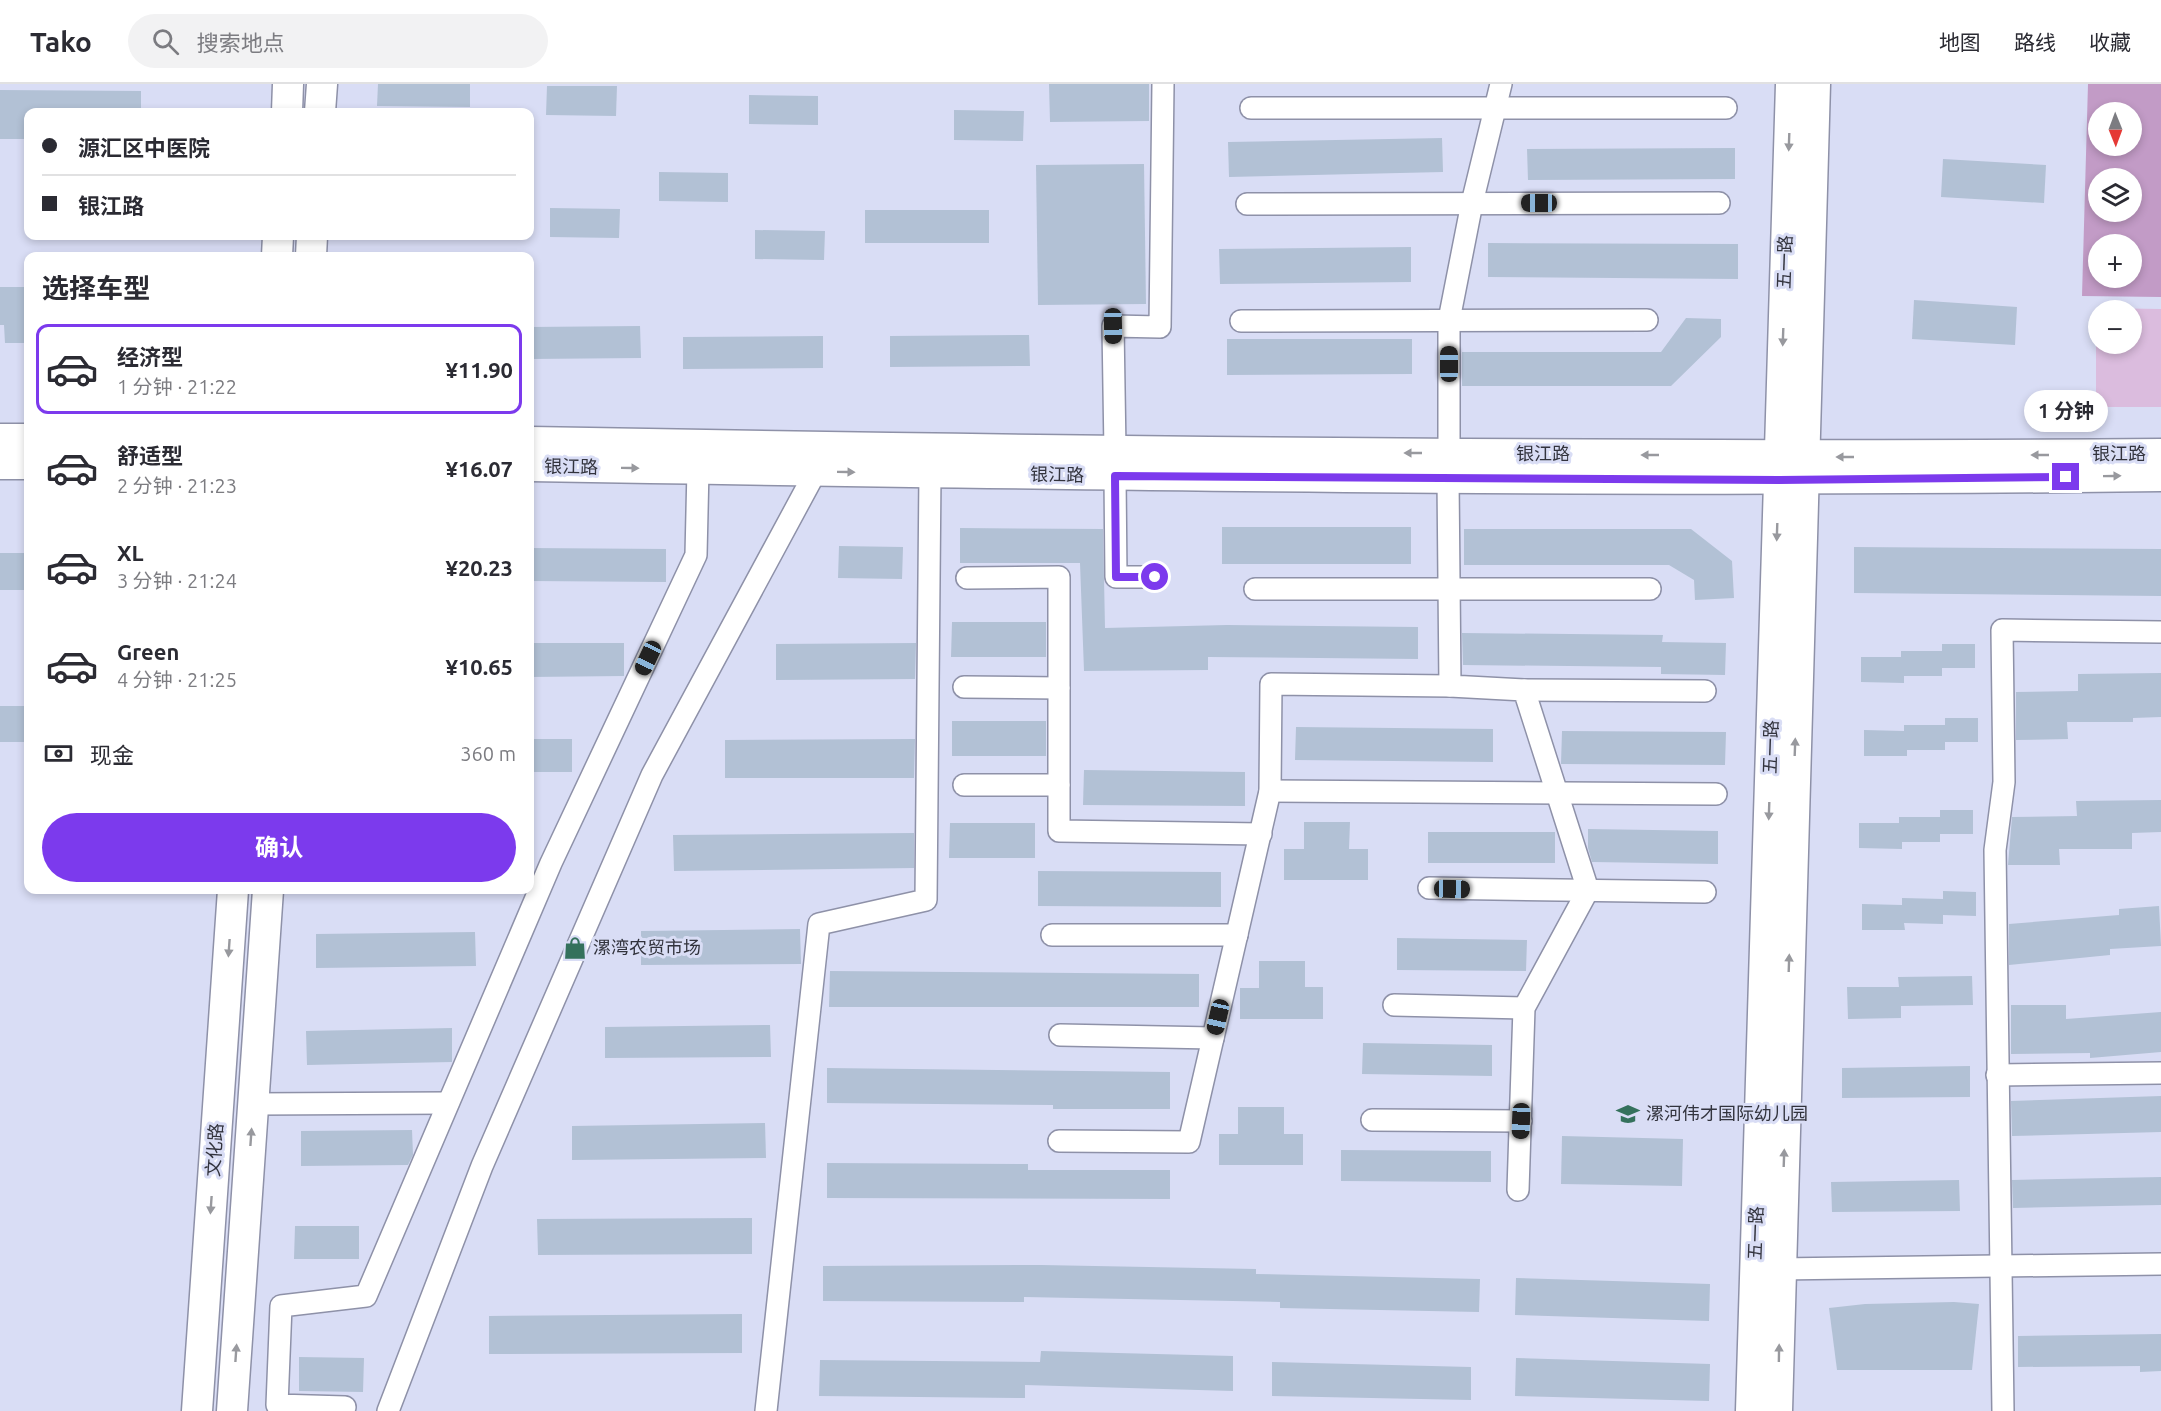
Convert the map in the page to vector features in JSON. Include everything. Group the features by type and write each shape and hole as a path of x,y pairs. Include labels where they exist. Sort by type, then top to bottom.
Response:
{"street":[{"path":"286,108 288,84"},
{"path":"320,108 322,84"},
{"path":"1155,577 1116,577 1113,326 1160,327 1162,84"},
{"path":"1450,686 1449,320 1472,203 1501,84"},
{"name":"五一路","path":"1751,1411 1768,1270 1791,469 1791,84"},
{"name":"五一路","path":"1791,469 1815,84"},
{"path":"1251,108 1726,108"},
{"path":"1247,204 1719,203"},
{"path":"1241,321 1647,320"},
{"path":"0,439 24,439"},
{"name":"银江路","path":"534,442 698,457 816,471 930,461"},
{"name":"银江路","path":"1791,469 2161,454"},
{"path":"345,1407 277,1405 282,1306 366,1296 551,862 696,555 698,457"},
{"name":"银江路","path":"534,466 698,457 1115,464 1791,469 2161,476"},
{"path":"766,1411 819,924 926,900 930,461"},
{"path":"0,464 24,464"},
{"path":"388,1411 482,1166 652,775 816,471"},
{"path":"967,578 1059,577 1059,831 1261,834"},
{"path":"1255,590 1650,588"},
{"path":"2003,1411 1999,1266 1995,850 2004,782 2002,630 2161,632"},
{"path":"1059,1141 1189,1142 1270,791 1271,684 1450,686 1524,690 1705,691"},
{"path":"964,687 1059,688"},
{"path":"1518,1190 1524,1008 1588,890 1524,690"},
{"path":"964,785 1059,785"},
{"path":"1270,791 1716,794"},
{"path":"1429,888 1706,892"},
{"name":"文化路","path":"197,1411 233,894"},
{"name":"文化路","path":"232,1411 268,894"},
{"path":"1052,935 1237,935"},
{"path":"1394,1005 1524,1008"},
{"path":"1060,1035 1213,1038"},
{"path":"1997,1075 2161,1073"},
{"path":"253,1104 448,1103"},
{"path":"1372,1120 1521,1121"},
{"path":"1768,1270 2161,1264"},
{"name":"五一路","path":"1768,1270 1777,1411"}],"shaded area":[{"path":"2088,84 2161,84 2161,297 2082,296"},
{"path":"2142,309 2161,309 2161,407 2096,407 2096,354 2142,354"}],"building":[{"path":"378,84 470,84 470,107 377,106"},
{"path":"1049,84 1149,84 1149,121 1050,122"},
{"path":"547,86 617,86 616,116 546,115"},
{"path":"0,90 141,91 141,108 24,108 24,139 0,139"},
{"path":"749,95 818,96 818,125 749,124"},
{"path":"954,110 1024,111 1023,141 954,140"},
{"path":"1442,138 1443,172 1229,177 1228,142"},
{"path":"1735,148 1735,179 1528,180 1527,149"},
{"path":"1943,159 2046,165 2044,203 1941,197"},
{"path":"1144,164 1146,304 1038,305 1036,165"},
{"path":"659,172 728,173 728,202 659,201"},
{"path":"550,208 620,209 619,238 550,237"},
{"path":"865,210 989,210 989,243 865,243"},
{"path":"755,230 825,231 824,260 755,259"},
{"path":"1488,243 1738,244 1738,279 1488,277"},
{"path":"1411,247 1411,282 1220,284 1219,249"},
{"path":"0,287 24,287 24,343 5,343 4,325 0,325"},
{"path":"1914,300 2017,307 2015,345 1912,339"},
{"path":"1686,318 1721,319 1721,337 1671,386 1462,386 1462,352 1661,352"},
{"path":"640,326 641,358 534,359 534,327"},
{"path":"1029,335 1030,366 890,367 890,336"},
{"path":"823,336 823,368 683,369 683,337"},
{"path":"1227,339 1412,339 1412,374 1227,375"},
{"path":"1222,527 1411,527 1411,564 1222,564"},
{"path":"960,528 1103,529 1105,628 1227,625 1418,627 1418,659 1208,657 1208,670 1084,671 1080,563 960,563"},
{"path":"1464,529 1691,529 1732,561 1734,598 1695,600 1694,580 1669,565 1464,565"},
{"path":"839,546 903,547 902,579 838,578"},
{"path":"1854,547 2161,549 2161,596 1854,593"},
{"path":"534,548 666,549 666,582 534,581"},
{"path":"0,553 24,553 24,590 0,590"},
{"path":"952,622 1046,622 1046,657 951,657"},
{"path":"1462,633 1663,635 1662,642 1726,643 1725,675 1661,674 1661,667 1463,665"},
{"path":"534,643 624,643 624,676 534,677"},
{"path":"916,643 915,679 776,680 776,644"},
{"path":"1942,644 1975,644 1975,668 1942,668 1942,676 1904,676 1904,683 1861,682 1861,657 1901,657 1901,651 1942,651"},
{"path":"2161,673 2161,717 2133,718 2133,722 2067,722 2068,739 2016,740 2016,692 2078,691 2078,674"},
{"path":"0,706 24,706 24,742 0,742"},
{"path":"1945,718 1978,718 1978,742 1945,742 1945,750 1907,750 1907,756 1864,756 1864,730 1904,731 1904,725 1945,725"},
{"path":"952,721 1046,721 1046,756 952,756"},
{"path":"1296,727 1493,729 1493,762 1295,760"},
{"path":"1562,731 1726,732 1725,765 1561,764"},
{"path":"534,739 572,739 572,772 534,772"},
{"path":"915,739 914,778 725,778 725,740"},
{"path":"1084,770 1245,772 1245,806 1083,805"},
{"path":"2161,800 2161,832 2132,833 2132,849 2059,849 2060,865 2008,865 2012,817 2077,816 2076,801"},
{"path":"1940,810 1973,810 1973,834 1940,834 1940,842 1902,842 1902,849 1859,848 1859,823 1899,823 1899,817 1940,817"},
{"path":"1304,822 1350,822 1349,849 1368,849 1368,880 1284,880 1284,849 1304,849"},
{"path":"950,823 1035,823 1035,858 949,858"},
{"path":"1588,829 1718,831 1718,864 1592,862 1588,848"},
{"path":"1428,832 1555,832 1555,863 1428,863"},
{"path":"914,833 914,868 674,871 673,835"},
{"path":"1038,871 1221,872 1221,907 1038,906"},
{"path":"1943,891 1976,892 1976,916 1943,915 1943,924 1904,923 1905,930 1862,930 1862,904 1902,905 1902,898 1943,899"},
{"path":"2159,906 2161,946 2110,949 2110,955 2009,965 2009,924 2119,915 2119,909"},
{"path":"800,929 801,964 641,965 641,931"},
{"path":"475,932 476,966 316,968 316,934"},
{"path":"1397,938 1527,940 1526,971 1397,970"},
{"path":"1259,961 1305,961 1305,987 1323,987 1323,1019 1240,1019 1240,988 1259,988"},
{"path":"830,971 1199,974 1199,1007 829,1007"},
{"path":"1972,976 1973,1005 1901,1006 1901,1018 1848,1019 1847,987 1899,987 1898,977"},
{"path":"2011,1005 2066,1005 2066,1019 2161,1012 2161,1052 2090,1058 2090,1053 2011,1054"},
{"path":"770,1025 771,1057 605,1058 605,1027"},
{"path":"452,1028 452,1062 307,1065 306,1031"},
{"path":"1363,1043 1492,1045 1492,1076 1362,1074"},
{"path":"1970,1066 1970,1097 1842,1098 1842,1068"},
{"path":"827,1068 1170,1072 1170,1109 1053,1109 1053,1105 827,1103"},
{"path":"2161,1096 2161,1132 2012,1136 2011,1101"},
{"path":"1238,1107 1284,1107 1284,1134 1303,1134 1303,1165 1219,1165 1219,1134 1238,1134"},
{"path":"765,1123 766,1158 572,1160 572,1126"},
{"path":"412,1130 413,1155 408,1165 301,1166 301,1131"},
{"path":"1562,1136 1683,1139 1682,1186 1561,1184"},
{"path":"1341,1150 1491,1151 1491,1182 1341,1181"},
{"path":"827,1163 1028,1164 1028,1170 1170,1170 1170,1199 827,1198"},
{"path":"2161,1177 2161,1205 2013,1208 2012,1180"},
{"path":"1959,1180 1960,1211 1832,1212 1831,1182"},
{"path":"752,1218 752,1254 538,1255 537,1219"},
{"path":"295,1226 359,1226 359,1259 294,1259"},
{"path":"1041,1265 1256,1269 1256,1274 1480,1279 1479,1312 1280,1308 1280,1302 1024,1297 1024,1302 823,1301 823,1266"},
{"path":"1516,1278 1710,1284 1709,1321 1515,1315"},
{"path":"1954,1302 1979,1304 1972,1370 1837,1370 1829,1308 1865,1304"},
{"path":"742,1314 742,1353 489,1354 489,1316"},
{"path":"2161,1334 2161,1371 2140,1372 2140,1366 2018,1367 2018,1336"},
{"path":"1041,1351 1233,1356 1233,1391 1025,1385 1025,1398 819,1396 820,1360 1040,1362"},
{"path":"299,1357 364,1358 363,1392 299,1391"},
{"path":"1516,1358 1710,1364 1709,1401 1515,1396"},
{"path":"1272,1362 1471,1367 1471,1400 1272,1396"}],"place":[{"name":"漯湾农贸市场","path":"575,948"},
{"name":"漯河伟才国际幼儿园","path":"1628,1114"}],"route":[{"path":"1155,577 1116,577 1115,476 1779,480 2066,477"}]}
